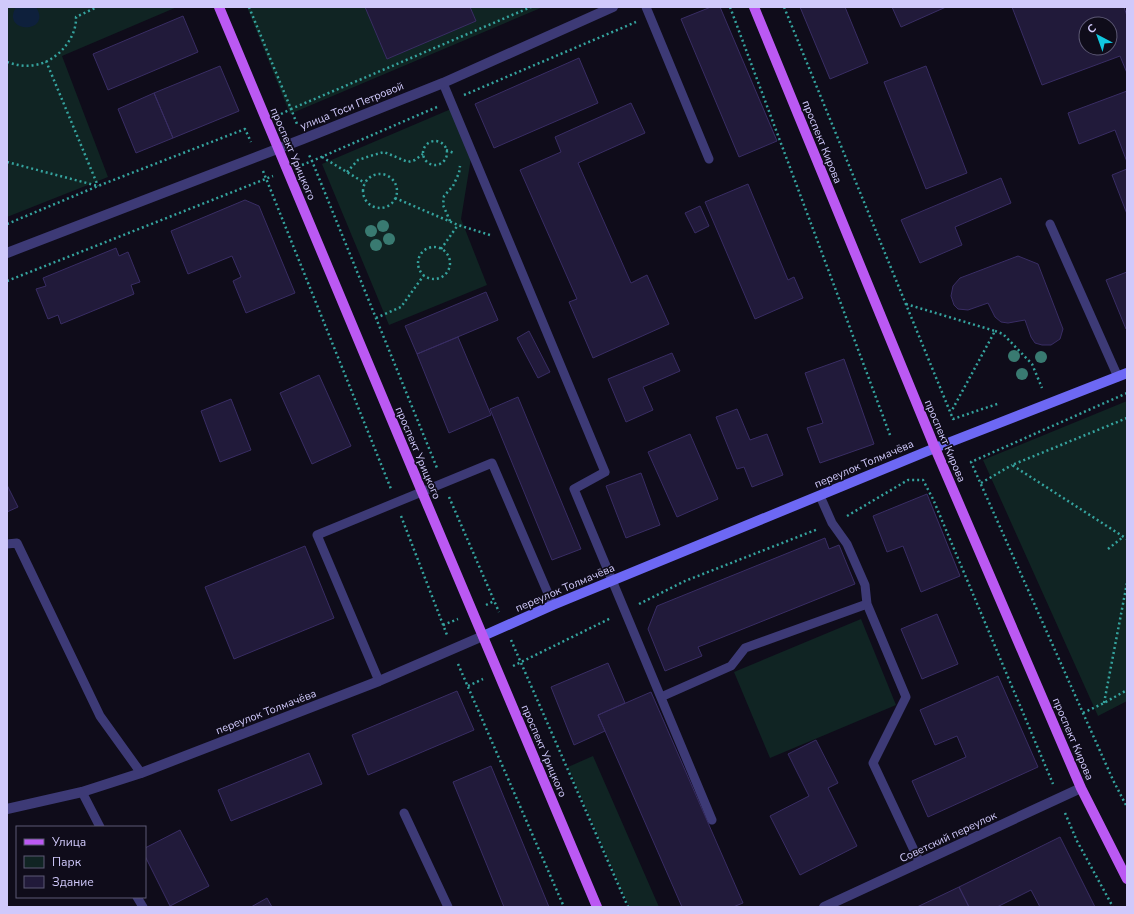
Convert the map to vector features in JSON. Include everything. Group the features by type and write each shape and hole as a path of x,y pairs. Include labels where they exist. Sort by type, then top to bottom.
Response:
{"main road":[{"name":"проспект Урицкого","path":"219,7 597,907"},
{"name":"проспект Кирова","path":"754,7 935,448 1081,788 1127,879"},
{"name":"переулок Толмачёва","path":"483,636 554,605 935,448 1122,375"}],"street":[{"name":"улица Тоси Петровой","path":"7,253 443,83 613,7"},
{"name":"переулок Толмачёва","path":"7,809 82,792 141,773 378,680 483,636"},
{"name":"Советский переулок","path":"824,907 1081,788"}],"lane":[{"path":"646,7 709,159"},
{"path":"443,83 605,472 574,489 712,820"},
{"path":"1050,224 1122,375"},
{"path":"378,680 317,535 492,463 554,605"},
{"path":"820,496 832,523 847,544 865,585 867,604 906,697 873,763 920,862"},
{"path":"7,544 17,543 100,716 141,773"},
{"path":"661,697 731,666 745,648 867,604"},
{"path":"82,792 99,826"},
{"path":"404,813 448,907"},
{"path":"138,898 143,907"}],"path":[{"path":"7,62 20,66 36,65 50,60 63,50 72,36 76,16 97,7"},
{"path":"249,7 291,110 532,7"},
{"path":"730,7 890,435"},
{"path":"784,7 953,420"},
{"path":"628,907 444,483 312,161 650,16"},
{"path":"46,61 98,186"},
{"path":"7,224 98,186 245,129 396,503 452,649 564,907"},
{"path":"432,141 444,145 446,150 446,158 442,163 435,166 424,160 422,154 426,144 432,141"},
{"path":"446,150 455,153 458,158"},
{"path":"347,172 358,160 384,152 408,162 415,160 422,154"},
{"path":"322,156 365,183"},
{"path":"7,162 98,186"},
{"path":"450,222 443,205 444,196 453,186 459,173 460,163"},
{"path":"382,174 390,177 396,184 397,192 395,198 388,206 382,208 376,207 370,204 366,199 363,192 365,183 368,179 375,175 382,174"},
{"path":"395,198 450,222 468,228"},
{"path":"441,249 458,225"},
{"path":"430,248 438,248 444,251 449,257 450,264 448,271 443,276 436,279 424,275 420,271 419,265 420,258 424,251 430,248"},
{"path":"376,318 401,307 424,275"},
{"path":"906,304 995,330 1003,334 1032,364 1042,388"},
{"path":"951,413 995,330"},
{"path":"1127,393 972,462 1082,712 1127,807"},
{"path":"981,483 1012,465 1127,418"},
{"path":"1012,465 1127,539"},
{"path":"468,686 522,663 685,581 843,518 908,480 923,480 933,499 1076,841 1113,907"},
{"path":"1108,549 1124,537"},
{"path":"1104,703 1127,583"},
{"path":"1082,712 1104,703 1127,690"}],"green space":[{"path":"7,7 177,7 62,56 108,177 7,217"},
{"path":"247,7 543,7 290,114"},
{"path":"451,109 471,158 461,219 487,285 389,325 322,164"},
{"path":"1127,401 1127,701 1098,716 983,460"},
{"path":"861,619 896,705 770,758 734,672"},
{"path":"593,756 659,907 629,907 568,767"}],"water":[{"path":"16,7 36,7 39,16 38,22 33,26 20,26 15,22 13,16"}],"building":[{"path":"365,7 470,7 476,21 387,59"},
{"path":"711,7 720,7 777,141 739,157 681,19"},
{"path":"800,7 845,7 868,63 830,79"},
{"path":"892,7 946,7 901,27"},
{"path":"1012,7 1124,7 1127,16 1127,73 1120,56 1042,85"},
{"path":"183,16 198,52 108,90 93,54"},
{"path":"579,58 598,103 494,148 475,104"},
{"path":"220,66 239,111 173,138 154,93"},
{"path":"926,66 967,173 926,189 884,82"},
{"path":"1127,91 1127,162 1115,130 1079,144 1068,113"},
{"path":"154,93 173,138 136,153 118,109"},
{"path":"631,103 645,133 578,163 631,283 647,275 669,324 593,358 569,302 577,299 520,170 561,152 555,137"},
{"path":"1127,169 1127,214 1112,175"},
{"path":"1001,178 1011,203 955,227 962,245 920,263 901,220"},
{"path":"748,184 788,280 794,277 803,298 755,319 705,202"},
{"path":"245,200 259,206 295,293 246,313 233,281 241,277 232,256 188,274 171,231"},
{"path":"700,206 709,226 695,233 685,213"},
{"path":"116,248 119,256 128,252 140,282 131,285 134,294 61,324 58,315 48,319 36,289 46,286 43,278"},
{"path":"1018,256 1038,264 1063,329 1060,339 1051,345 1035,343 1031,337 1025,320 1008,323 1001,322 995,317 988,303 968,310 958,309 954,305 951,296 953,286 960,278"},
{"path":"1127,272 1127,328 1126,329 1106,280"},
{"path":"486,292 498,320 417,354 405,326"},
{"path":"529,331 550,372 538,378 517,338"},
{"path":"458,337 491,415 449,433 417,354"},
{"path":"672,353 680,371 643,387 653,410 626,422 608,379"},
{"path":"844,359 874,444 820,463 807,428 823,423 805,373"},
{"path":"319,375 351,446 312,464 280,393"},
{"path":"518,397 581,549 552,560 490,409"},
{"path":"231,399 251,450 220,462 201,411"},
{"path":"737,409 750,440 767,434 783,475 752,487 744,467 737,469 716,417"},
{"path":"690,434 718,499 677,517 648,452"},
{"path":"641,473 660,525 626,538 606,486"},
{"path":"7,485 18,507 7,512"},
{"path":"927,494 960,576 921,592 903,546 887,552 873,516"},
{"path":"825,538 829,549 839,545 855,584 698,647 702,656 665,671 648,629 657,606"},
{"path":"305,546 334,618 234,659 205,587"},
{"path":"937,614 958,664 922,679 901,629"},
{"path":"608,663 625,703 598,715 605,731 574,745 551,687"},
{"path":"998,676 1038,767 928,817 912,781 966,757 957,736 935,745 920,710"},
{"path":"457,691 474,730 368,775 352,735"},
{"path":"651,692 743,903 733,907 682,907 598,715"},
{"path":"816,740 838,783 828,788 857,846 800,875 770,816 809,796 788,754"},
{"path":"309,753 322,784 231,821 218,790"},
{"path":"491,766 549,907 504,907 453,782"},
{"path":"180,830 209,886 170,906 146,858 146,847"},
{"path":"1060,837 1095,907 1040,907 1031,890 997,907 969,907 959,887"},
{"path":"959,887 969,907 917,907"},
{"path":"267,898 272,907 251,907"}]}
